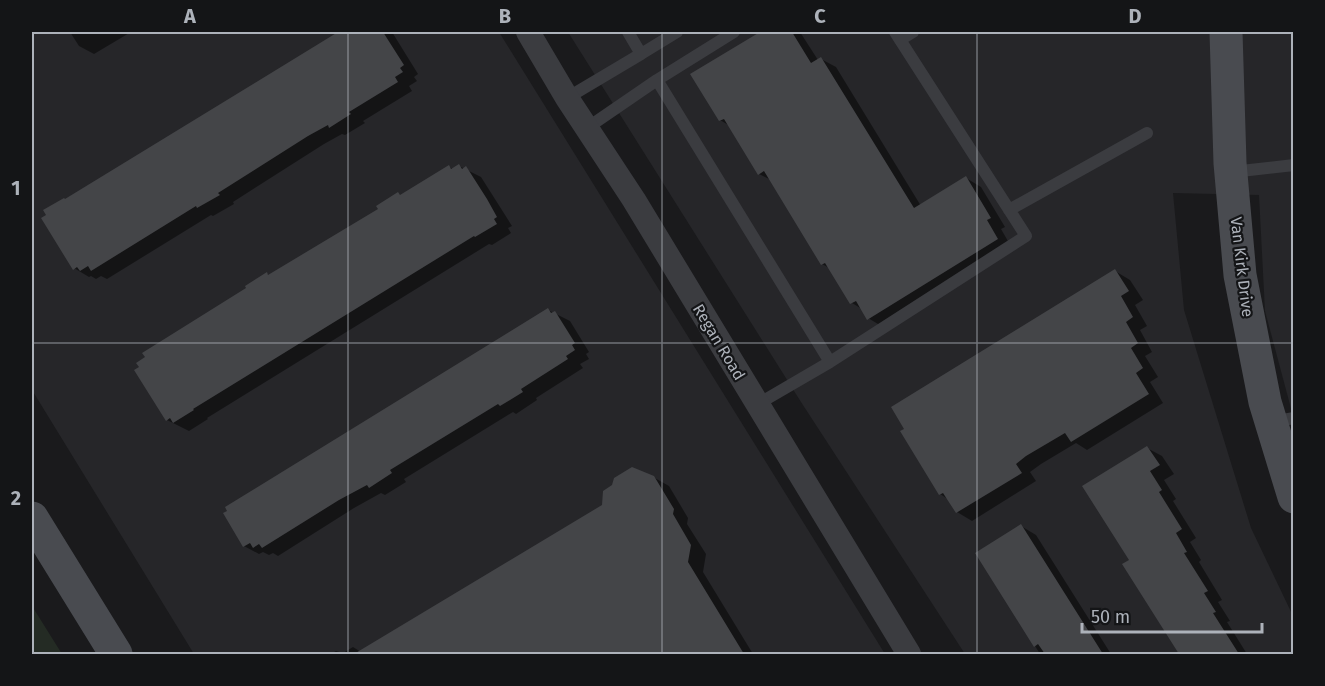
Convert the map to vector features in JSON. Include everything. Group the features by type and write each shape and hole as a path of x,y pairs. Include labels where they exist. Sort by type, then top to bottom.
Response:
{"street":[{"name":"Regan Road","path":"528,32 567,98 634,200 909,654"},
{"name":"Van Kirk Drive","path":"1226,32 1231,172 1240,275 1282,421 1293,497"},
{"path":"32,518 116,654"}],"lane":[{"path":"628,32 641,54"},
{"path":"567,98 677,32"},
{"path":"587,128 657,80 734,32"},
{"path":"758,404 830,362 1026,236 897,36 913,32"},
{"path":"657,80 830,362"},
{"path":"1010,210 1147,133"},
{"path":"1231,172 1293,165"}],"shaded area":[{"path":"32,32 499,32 885,654 194,654 32,390"},
{"path":"568,32 1293,32 1293,416 1265,311 1259,195 1173,193 1184,310 1251,528 1293,616 1293,654 965,654 801,402"},
{"path":"32,606 62,654 32,654"}],"building":[{"path":"338,32 383,32 404,65 400,68 403,72 395,77 398,82 349,112 351,114 329,128 328,125 308,136 218,193 220,195 197,208 196,206 91,271 88,266 80,271 77,267 73,270 41,218 46,215 43,210 65,199"},
{"path":"760,32 792,32 811,63 821,57 914,208 966,176 991,218 987,220 998,239 867,320 856,301 850,304 825,263 821,265 764,171 758,175 724,119 719,121 690,74"},
{"path":"459,164 462,169 466,166 487,199 497,217 494,219 497,224 474,236 173,423 170,418 166,421 134,370 139,367 136,363 145,357 142,353 246,288 245,286 267,272 268,275 378,209 376,206 398,192 400,195 449,165 451,169"},
{"path":"1115,269 1129,291 1121,296 1133,317 1126,322 1138,343 1131,348 1143,368 1136,373 1149,394 1071,442 1065,433 1026,456 1016,464 1022,473 956,513 943,493 939,495 900,431 904,429 891,407"},
{"path":"548,308 551,313 555,311 575,343 572,345 575,350 566,356 568,359 521,389 523,392 500,406 498,404 390,470 392,473 369,488 367,485 339,500 262,548 259,544 253,548 250,543 243,547 223,513 227,511 225,507"},
{"path":"1147,446 1160,465 1150,471 1162,490 1159,492 1182,529 1176,533 1187,552 1184,553 1208,591 1204,593 1216,612 1213,613 1239,654 1179,654 1122,564 1129,560 1082,486"},
{"path":"632,467 654,476 674,509 673,514 691,545 688,562 744,654 354,654 602,505 603,491 612,485 614,478"},
{"path":"1021,524 1103,654 1045,654 1038,644 1034,647 975,553"}]}
